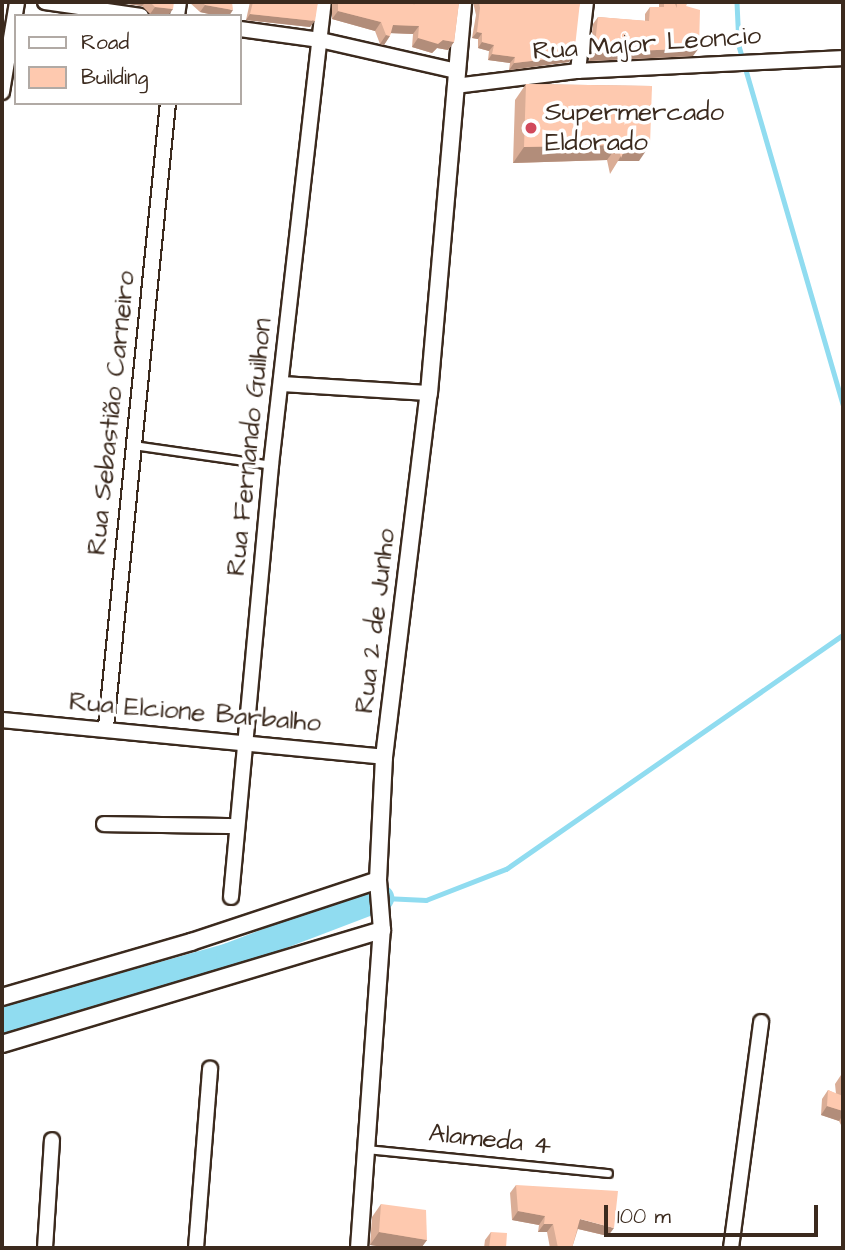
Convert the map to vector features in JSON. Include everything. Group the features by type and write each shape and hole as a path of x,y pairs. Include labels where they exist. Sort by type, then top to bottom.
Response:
{"street":[{"path":"45,2 127,14"},
{"name":"Rua Fernando Guilhon","path":"230,897 271,466 324,2"},
{"name":"Rua 2 de Junho","path":"359,1248 382,930 378,880 384,757 429,393 463,2"},
{"path":"579,71 586,2"},
{"path":"2,92 14,20"},
{"name":"Rua Major Leoncio","path":"242,29 320,40 455,78 720,61 843,58"},
{"name":"Rua Sebastião Carneiro","path":"106,727 168,105"},
{"path":"281,384 429,393"},
{"name":"Rua Elcione Barbalho","path":"2,720 246,740 384,757"},
{"path":"104,824 236,826"},
{"path":"2,997 191,942 378,880"},
{"path":"2,1044 382,930"},
{"path":"731,1248 761,1022"},
{"path":"196,1248 210,1069"},
{"path":"45,1248 52,1140"}],"lane":[{"path":"132,445 271,466"},
{"name":"Alameda 4","path":"367,1149 608,1173"}],"building":[{"path":"150,2 174,2 173,9 155,7"},
{"path":"202,2 232,2 233,10 205,5"},
{"path":"253,2 318,2 315,21 250,14"},
{"path":"338,2 413,2 414,5 415,2 459,2 454,42 443,40 438,44 418,38 419,26 393,25 390,36 386,35 381,22 338,11"},
{"path":"479,2 580,2 574,56 514,63 515,57 492,54 494,45 482,42 482,33 477,32"},
{"path":"664,2 674,2 677,8 677,2 687,2 686,6 700,10 699,48 594,53 598,17 649,21 650,7 664,7"},
{"path":"526,84 652,86 650,145 626,146 621,158 618,145 524,147"},
{"path":"828,1090 843,1096 843,1111 827,1106"},
{"path":"516,1185 618,1191 614,1228 580,1219 572,1248 558,1248 553,1224 544,1224 545,1216 518,1211"},
{"path":"381,1204 426,1210 427,1240 379,1232"},
{"path":"491,1232 507,1233 506,1248 489,1248"}],"waterway":[{"path":"737,2 739,46 843,405"},
{"path":"384,898 426,900 506,869 843,635"},
{"path":"2,1020 229,956 381,898"}],"place":[{"name":"Supermercado Eldorado","path":"531,128"}]}
